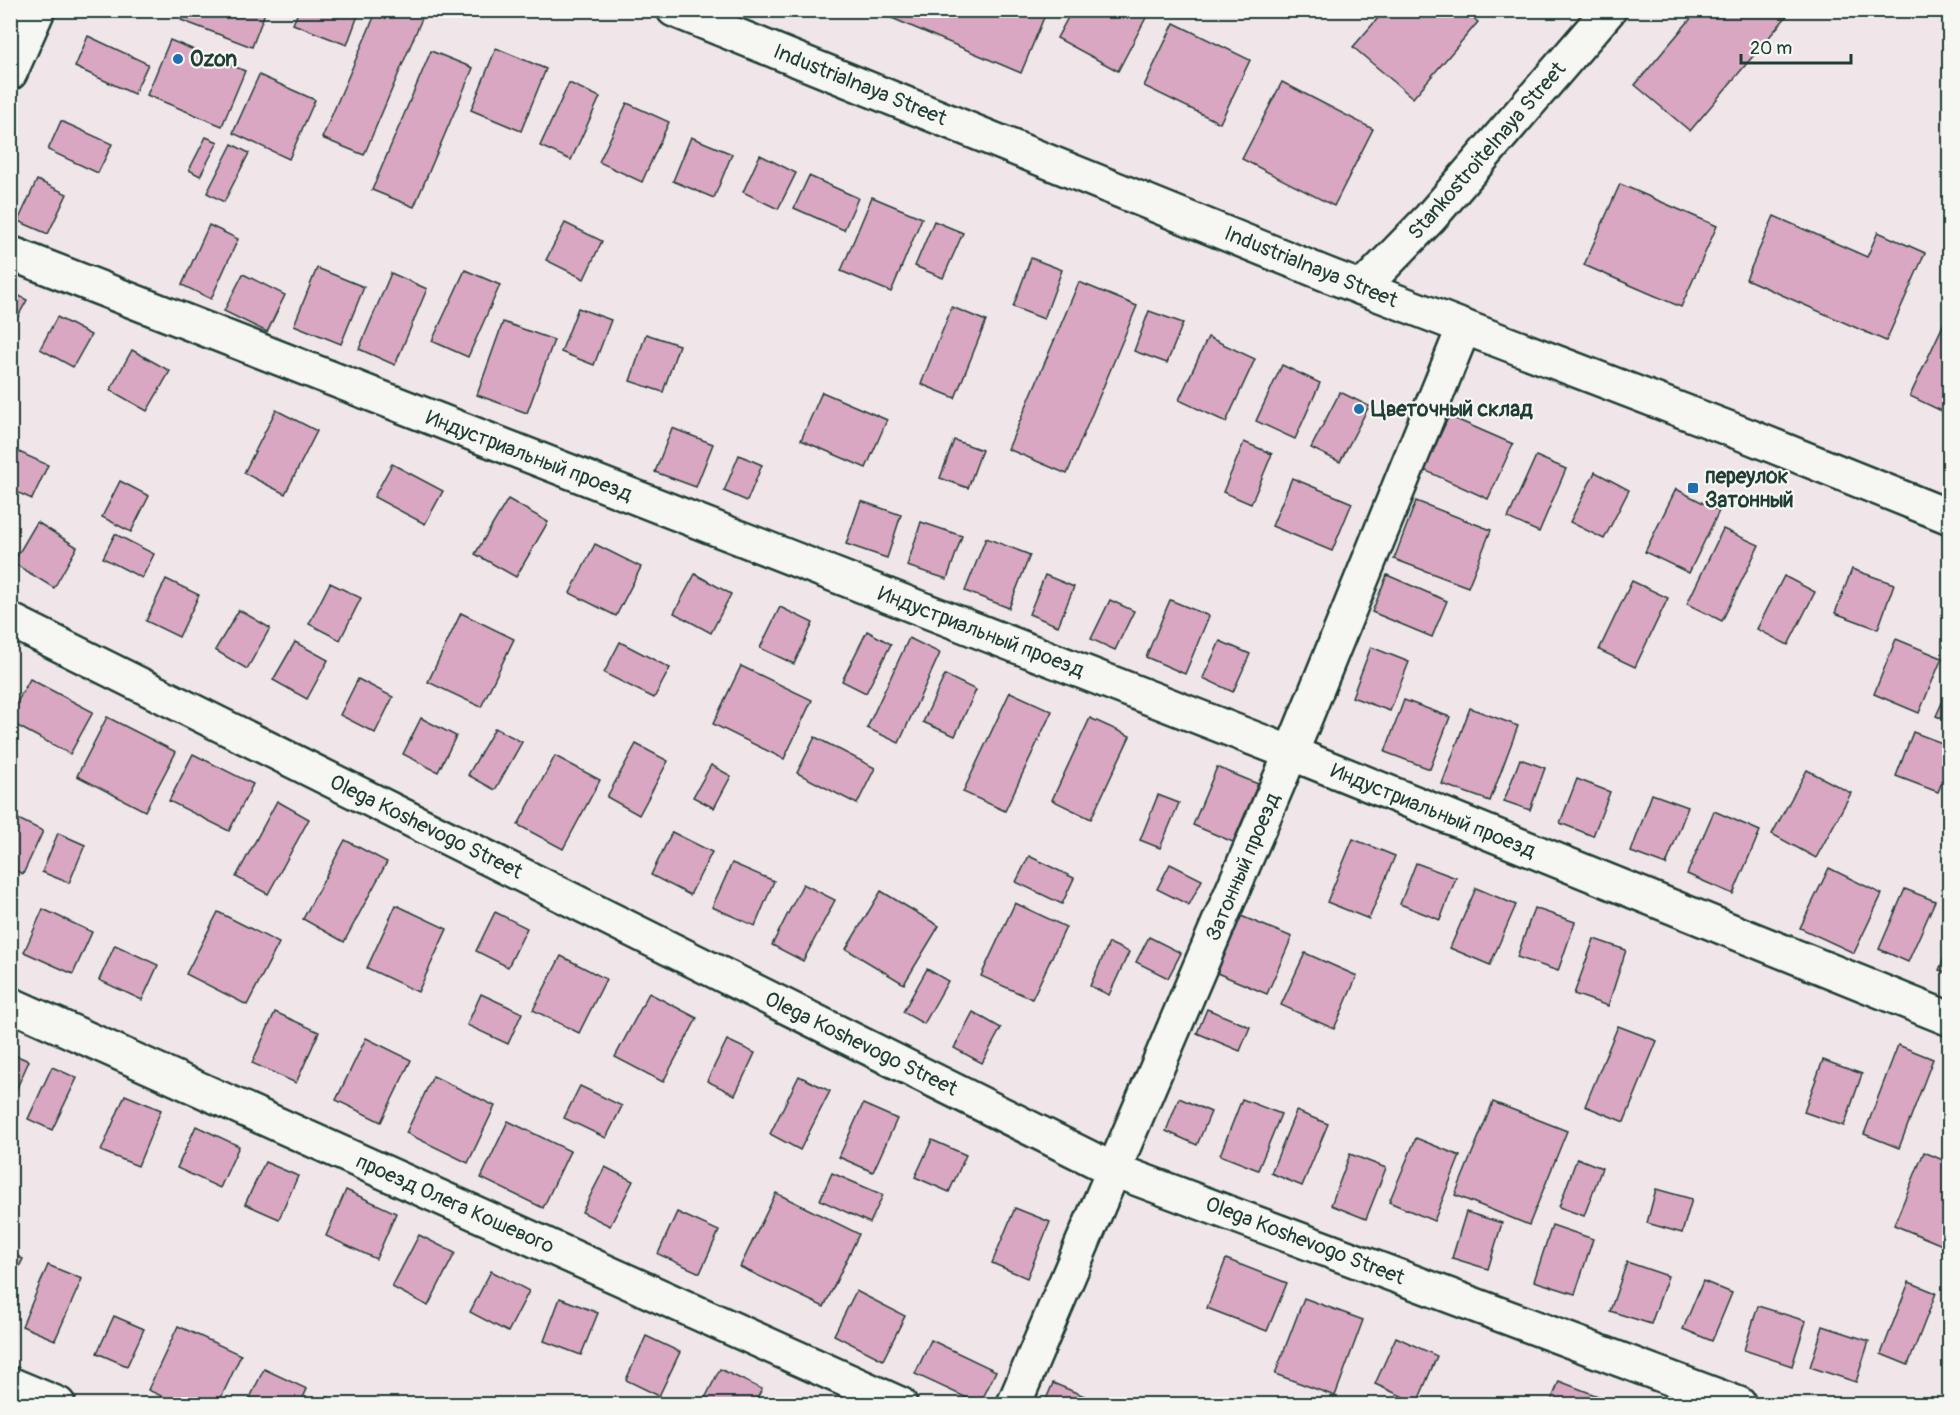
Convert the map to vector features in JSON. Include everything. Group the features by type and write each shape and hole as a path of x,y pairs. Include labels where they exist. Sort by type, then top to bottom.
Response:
{"street":[{"path":"10,73 38,10"},
{"name":"Industrialnaya Street","path":"674,10 1362,288 1751,437 1950,517"},
{"name":"Stankostroitelnaya Street","path":"1362,288 1430,218 1609,10"},
{"name":"Индустриальный проезд","path":"10,253 1291,753 1950,1018"},
{"name":"Затонный проезд","path":"1014,1404 1291,753 1464,327"},
{"name":"Olega Koshevogo Street","path":"10,620 1114,1170 1739,1404"},
{"name":"проезд Олега Кошевого","path":"10,1004 900,1404"},
{"path":"10,1384 58,1404"}],"building":[{"path":"185,10 266,10 252,47 181,20"},
{"path":"299,10 360,10 347,45 293,24"},
{"path":"377,10 409,10 423,16 364,155 322,138"},
{"path":"873,10 1047,10 1021,73"},
{"path":"1072,10 1150,10 1118,71 1057,38"},
{"path":"1385,10 1464,10 1478,22 1413,98 1353,47"},
{"path":"1698,10 1792,10 1690,131 1635,85"},
{"path":"1174,23 1250,60 1220,123 1144,86"},
{"path":"88,36 148,64 134,94 75,67"},
{"path":"170,40 245,71 222,126 147,95"},
{"path":"496,48 546,69 521,131 471,110"},
{"path":"431,51 473,68 414,207 372,190"},
{"path":"259,75 315,100 289,159 233,133"},
{"path":"1282,82 1373,129 1334,206 1242,159"},
{"path":"569,83 600,97 571,160 540,146"},
{"path":"627,103 669,122 642,182 599,162"},
{"path":"61,121 112,144 98,173 48,150"},
{"path":"206,137 218,142 200,176 189,170"},
{"path":"691,137 732,154 714,198 673,181"},
{"path":"232,144 249,153 224,202 207,193"},
{"path":"760,155 796,173 778,209 743,192"},
{"path":"809,176 858,198 844,230 794,208"},
{"path":"37,180 67,194 48,234 18,221"},
{"path":"1620,184 1717,226 1681,307 1584,265"},
{"path":"872,197 922,218 891,292 841,271"},
{"path":"1774,216 1867,257 1878,232 1925,253 1886,341 1746,279"},
{"path":"934,221 963,233 943,278 915,266"},
{"path":"565,223 602,241 584,279 546,260"},
{"path":"209,225 238,239 211,299 182,285"},
{"path":"1031,258 1062,270 1044,319 1013,307"},
{"path":"317,268 364,287 341,344 294,325"},
{"path":"465,270 500,285 468,357 432,341"},
{"path":"391,273 427,289 395,365 359,349"},
{"path":"243,274 285,295 267,332 224,311"},
{"path":"1079,282 1137,306 1067,474 1008,449"},
{"path":"10,291 27,300 10,331"},
{"path":"952,307 986,321 955,398 921,384"},
{"path":"578,308 611,320 594,365 561,352"},
{"path":"1149,311 1183,323 1167,363 1134,351"},
{"path":"57,317 91,335 73,367 40,349"},
{"path":"1945,321 1950,323 1950,415 1910,396"},
{"path":"503,322 554,340 527,413 477,395"},
{"path":"646,334 679,345 663,392 630,381"},
{"path":"1208,337 1255,359 1226,422 1179,400"},
{"path":"132,350 170,371 147,411 110,390"},
{"path":"1282,365 1320,383 1295,439 1256,421"},
{"path":"822,392 887,420 866,468 801,440"},
{"path":"1340,392 1369,406 1340,462 1311,448"},
{"path":"276,410 317,431 285,494 244,473"},
{"path":"1449,416 1513,444 1488,499 1424,470"},
{"path":"672,428 713,444 696,487 655,472"},
{"path":"954,440 982,450 968,488 940,478"},
{"path":"1244,442 1272,454 1251,504 1223,492"},
{"path":"10,448 48,465 32,499 10,489"},
{"path":"739,455 762,465 747,501 724,491"},
{"path":"1536,456 1566,469 1539,532 1508,518"},
{"path":"392,464 443,491 425,524 374,497"},
{"path":"1595,472 1629,490 1604,539 1570,522"},
{"path":"1292,478 1352,503 1332,551 1272,526"},
{"path":"120,481 149,496 131,532 102,517"},
{"path":"1676,489 1719,511 1689,573 1645,552"},
{"path":"508,499 548,522 516,577 475,554"},
{"path":"861,501 901,515 887,558 846,544"},
{"path":"1416,501 1491,530 1468,587 1394,559"},
{"path":"37,522 77,547 54,588 13,563"},
{"path":"921,522 962,536 947,579 907,566"},
{"path":"1723,529 1759,545 1722,621 1687,604"},
{"path":"115,534 154,554 142,578 103,558"},
{"path":"986,538 1030,555 1009,608 965,591"},
{"path":"595,544 641,567 616,616 570,593"},
{"path":"1852,569 1894,584 1878,629 1835,613"},
{"path":"695,574 731,594 711,633 674,613"},
{"path":"1045,575 1074,587 1058,626 1029,614"},
{"path":"1387,575 1447,601 1432,637 1372,612"},
{"path":"1784,576 1815,592 1788,645 1757,629"},
{"path":"166,579 199,595 179,637 146,621"},
{"path":"1632,581 1668,598 1635,667 1599,650"},
{"path":"330,583 361,598 340,640 309,624"},
{"path":"1110,600 1134,611 1115,650 1091,639"},
{"path":"1170,600 1209,616 1185,674 1146,657"},
{"path":"780,607 813,623 794,664 760,648"},
{"path":"239,610 270,628 247,669 215,650"},
{"path":"461,613 514,639 481,707 428,682"},
{"path":"867,631 891,644 866,693 842,681"},
{"path":"1950,635 1950,650 1944,647"},
{"path":"909,638 940,653 899,743 867,728"},
{"path":"1896,639 1942,658 1919,713 1874,694"},
{"path":"1220,641 1250,654 1233,692 1203,678"},
{"path":"295,642 328,660 307,699 273,680"},
{"path":"620,642 670,668 654,698 604,673"},
{"path":"1371,647 1409,662 1390,711 1352,697"},
{"path":"741,666 812,700 784,759 713,724"},
{"path":"945,675 976,690 955,736 923,722"},
{"path":"30,679 93,712 70,754 10,722 10,715"},
{"path":"358,679 393,697 375,733 340,715"},
{"path":"1950,685 1950,722 1936,716"},
{"path":"1010,692 1052,711 1005,811 963,792"},
{"path":"1404,700 1450,717 1430,769 1385,752"},
{"path":"1470,708 1518,726 1490,801 1442,784"},
{"path":"107,717 176,752 145,811 77,776"},
{"path":"421,718 456,736 438,772 403,754"},
{"path":"1090,718 1130,736 1091,819 1052,800"},
{"path":"495,728 522,742 495,790 468,775"},
{"path":"1913,732 1950,746 1950,762 1938,792 1896,776"},
{"path":"815,737 875,768 857,804 797,773"},
{"path":"636,744 668,761 639,815 607,797"},
{"path":"193,754 253,784 229,831 169,801"},
{"path":"555,756 600,780 563,849 518,825"},
{"path":"1520,759 1545,768 1530,810 1504,801"},
{"path":"711,765 731,776 714,808 693,797"},
{"path":"1217,767 1258,784 1233,842 1193,825"},
{"path":"1807,770 1851,793 1816,858 1772,834"},
{"path":"1577,779 1610,792 1593,836 1560,823"},
{"path":"1652,794 1688,807 1666,865 1631,852"},
{"path":"1158,795 1179,803 1160,848 1140,840"},
{"path":"277,801 309,819 268,894 236,877"},
{"path":"1714,811 1760,831 1733,894 1687,874"},
{"path":"10,815 43,831 23,874 10,868"},
{"path":"672,832 712,852 690,895 651,875"},
{"path":"58,833 85,845 69,883 42,872"},
{"path":"1353,839 1395,856 1369,919 1327,902"},
{"path":"345,840 387,862 344,942 303,919"},
{"path":"1029,856 1074,878 1062,904 1016,882"},
{"path":"732,863 774,881 755,926 712,907"},
{"path":"1416,863 1456,878 1440,920 1400,904"},
{"path":"1170,864 1202,880 1189,905 1157,889"},
{"path":"1829,868 1882,894 1854,953 1800,928"},
{"path":"803,884 835,900 803,961 772,945"},
{"path":"1476,888 1516,905 1490,965 1450,948"},
{"path":"1905,889 1935,901 1908,962 1879,949"},
{"path":"881,891 939,926 904,984 846,949"},
{"path":"1015,903 1066,927 1032,999 981,976"},
{"path":"396,905 447,929 418,992 367,968"},
{"path":"1534,908 1575,922 1558,971 1517,957"},
{"path":"43,909 92,932 73,974 24,952"},
{"path":"218,912 279,943 247,1005 186,974"},
{"path":"495,912 527,928 508,967 476,951"},
{"path":"1241,916 1292,937 1267,994 1217,973"},
{"path":"1149,937 1181,953 1168,978 1136,962"},
{"path":"1594,939 1626,950 1608,1006 1574,994"},
{"path":"1109,943 1129,952 1109,995 1090,986"},
{"path":"115,945 158,965 142,1000 99,980"},
{"path":"1950,945 1950,974 1939,970"},
{"path":"1305,953 1357,976 1334,1029 1281,1005"},
{"path":"561,956 606,979 579,1033 533,1010"},
{"path":"927,969 948,981 924,1024 903,1012"},
{"path":"649,993 697,1018 663,1082 615,1057"},
{"path":"481,994 522,1013 508,1044 467,1025"},
{"path":"1207,1009 1250,1027 1240,1051 1197,1033"},
{"path":"275,1012 319,1032 296,1083 252,1063"},
{"path":"973,1012 1001,1028 982,1063 954,1048"},
{"path":"1618,1026 1657,1041 1624,1122 1585,1106"},
{"path":"366,1038 411,1060 381,1122 336,1100"},
{"path":"727,1040 755,1053 735,1095 707,1081"},
{"path":"1898,1045 1933,1059 1899,1148 1864,1134"},
{"path":"10,1053 29,1061 11,1101 10,1101"},
{"path":"1823,1060 1862,1074 1844,1126 1804,1112"},
{"path":"52,1067 77,1078 52,1130 28,1119"},
{"path":"433,1076 495,1106 468,1163 406,1133"},
{"path":"799,1076 830,1091 800,1150 770,1134"},
{"path":"580,1086 622,1106 606,1138 564,1118"},
{"path":"125,1095 161,1110 138,1166 101,1151"},
{"path":"1179,1098 1211,1112 1197,1145 1166,1131"},
{"path":"1242,1099 1281,1114 1258,1170 1220,1155"},
{"path":"1493,1102 1567,1131 1529,1225 1455,1195"},
{"path":"863,1104 897,1119 873,1172 839,1157"},
{"path":"1296,1111 1328,1124 1302,1186 1271,1173"},
{"path":"508,1121 570,1151 543,1208 481,1178"},
{"path":"196,1126 239,1146 220,1188 177,1168"},
{"path":"1416,1138 1460,1156 1434,1221 1389,1202"},
{"path":"932,1140 966,1155 949,1192 915,1177"},
{"path":"1924,1152 1950,1163 1950,1242 1947,1247 1894,1225"},
{"path":"1350,1154 1386,1168 1366,1219 1331,1205"},
{"path":"1577,1158 1602,1168 1584,1216 1559,1207"},
{"path":"265,1162 298,1176 279,1219 245,1204"},
{"path":"605,1167 633,1181 610,1226 582,1212"},
{"path":"832,1173 883,1195 870,1223 820,1200"},
{"path":"1656,1189 1692,1199 1682,1233 1647,1223"},
{"path":"346,1190 396,1213 376,1259 326,1236"},
{"path":"776,1193 859,1234 824,1307 740,1267"},
{"path":"1015,1208 1050,1222 1027,1278 992,1263"},
{"path":"677,1212 719,1231 700,1273 658,1254"},
{"path":"1466,1212 1502,1223 1488,1269 1452,1258"},
{"path":"1552,1225 1593,1239 1575,1294 1534,1281"},
{"path":"419,1235 455,1253 428,1306 392,1287"},
{"path":"10,1252 23,1259 10,1285"},
{"path":"1226,1259 1287,1283 1267,1331 1207,1308"},
{"path":"1627,1262 1668,1276 1651,1324 1610,1311"},
{"path":"48,1265 82,1279 55,1340 22,1326"},
{"path":"491,1271 529,1291 508,1332 470,1312"},
{"path":"1703,1281 1732,1293 1712,1341 1683,1329"},
{"path":"1909,1282 1936,1293 1908,1365 1881,1354"},
{"path":"856,1291 905,1316 883,1360 834,1335"},
{"path":"560,1298 598,1313 581,1355 544,1341"},
{"path":"1304,1298 1363,1320 1335,1396 1275,1374"},
{"path":"1758,1306 1806,1321 1792,1366 1744,1350"},
{"path":"114,1316 144,1329 127,1366 97,1353"},
{"path":"178,1326 241,1355 218,1404 179,1404 148,1390"},
{"path":"1823,1326 1869,1341 1856,1382 1810,1367"},
{"path":"646,1336 680,1352 659,1396 626,1380"},
{"path":"1396,1337 1437,1356 1417,1403 1375,1384"},
{"path":"931,1340 996,1371 980,1404 915,1374"},
{"path":"264,1369 307,1389 300,1404 247,1404"},
{"path":"720,1369 762,1389 754,1404 702,1404"},
{"path":"1559,1381 1616,1403 1550,1404"},
{"path":"1053,1383 1089,1398 1086,1404 1044,1404"},
{"path":"328,1397 346,1404 325,1404"},
{"path":"1888,1400 1902,1404 1886,1404"}],"place":[{"name":"Ozon","path":"178,59"},
{"name":"Цветочный склад","path":"1359,409"},
{"name":"переулок Затонный","path":"1693,488"}]}
